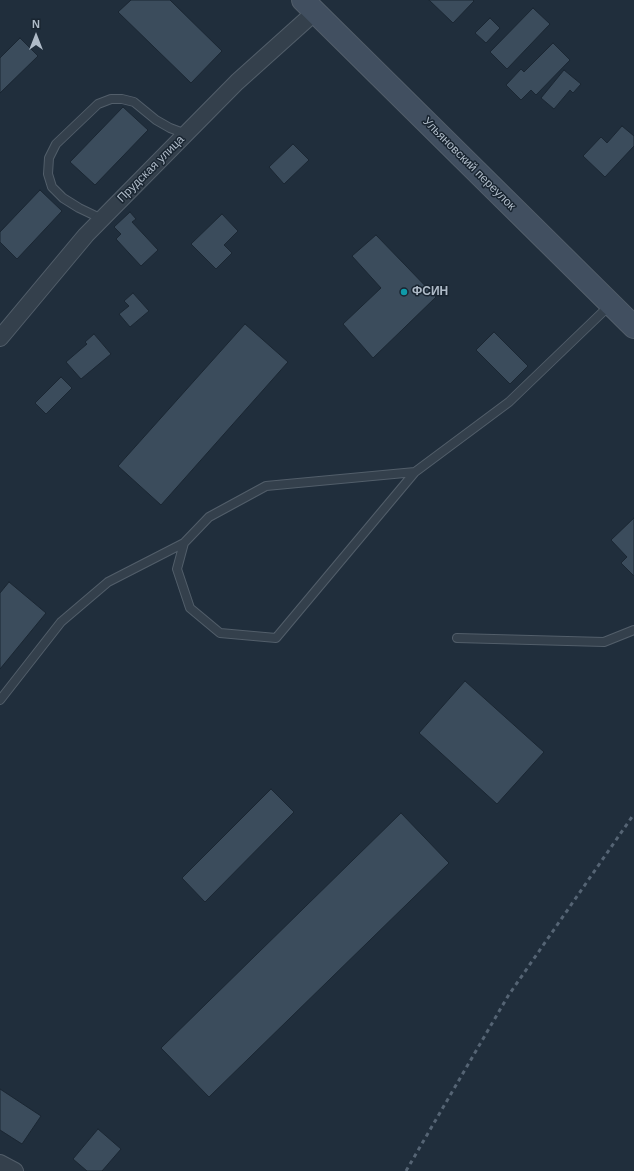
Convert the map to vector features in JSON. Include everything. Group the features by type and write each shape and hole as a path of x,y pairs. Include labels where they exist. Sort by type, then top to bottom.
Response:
{"main road":[{"name":"Ульяновский переулок","path":"309,6 634,328"}],"street":[{"name":"Прудская улица","path":"0,338 86,234 237,82 309,6"},
{"path":"0,1163 15,1171"}],"lane":[{"path":"102,219 78,208 63,198 52,187 48,174 49,158 56,144 98,104 111,99 122,99 134,102 156,120 170,128 186,134"},
{"path":"184,542 177,569 190,608 220,633 276,638 415,472 509,402 610,304"},
{"path":"0,700 61,622 108,582 184,542 209,517 266,486 415,472"},
{"path":"457,638 604,642 634,630"}],"building":[{"path":"131,0 170,0 222,51 191,83 118,12"},
{"path":"429,0 473,0 474,1 453,23"},
{"path":"533,8 550,24 507,69 490,52"},
{"path":"490,18 500,28 486,43 475,33"},
{"path":"20,38 38,56 0,93 0,58"},
{"path":"553,43 570,60 536,95 531,90 521,100 506,85 521,69 524,72"},
{"path":"564,70 581,84 573,93 570,90 554,109 541,98"},
{"path":"123,107 148,130 95,185 70,162"},
{"path":"622,126 634,136 634,146 605,177 583,156 601,137 607,143"},
{"path":"293,144 309,160 284,184 269,167"},
{"path":"40,190 62,211 17,259 0,242 0,232"},
{"path":"130,212 136,219 132,222 158,250 141,266 116,239 121,234 114,227"},
{"path":"222,214 238,231 224,245 232,253 216,269 191,244"},
{"name":"ФСИН","path":"376,235 436,297 373,358 343,324 381,288 352,256"},
{"path":"133,293 149,311 130,327 119,314 129,306 124,301"},
{"path":"245,324 288,362 161,505 118,466"},
{"path":"494,332 528,366 510,384 476,350"},
{"path":"94,334 111,354 81,379 66,362 87,344 85,342"},
{"path":"61,377 72,388 46,414 35,403"},
{"path":"634,518 634,576 621,563 627,557 611,540"},
{"path":"9,582 46,613 0,669 0,593"},
{"path":"465,681 544,752 497,804 419,733"},
{"path":"271,789 294,812 205,902 182,878"},
{"path":"401,813 449,863 209,1097 161,1048"},
{"path":"0,1089 41,1116 22,1144 0,1130"},
{"path":"98,1129 121,1149 102,1171 87,1171 73,1159"}],"railway":[{"path":"406,1171 508,996 634,814"}],"place":[{"name":"ФСИН","path":"404,292"}]}
